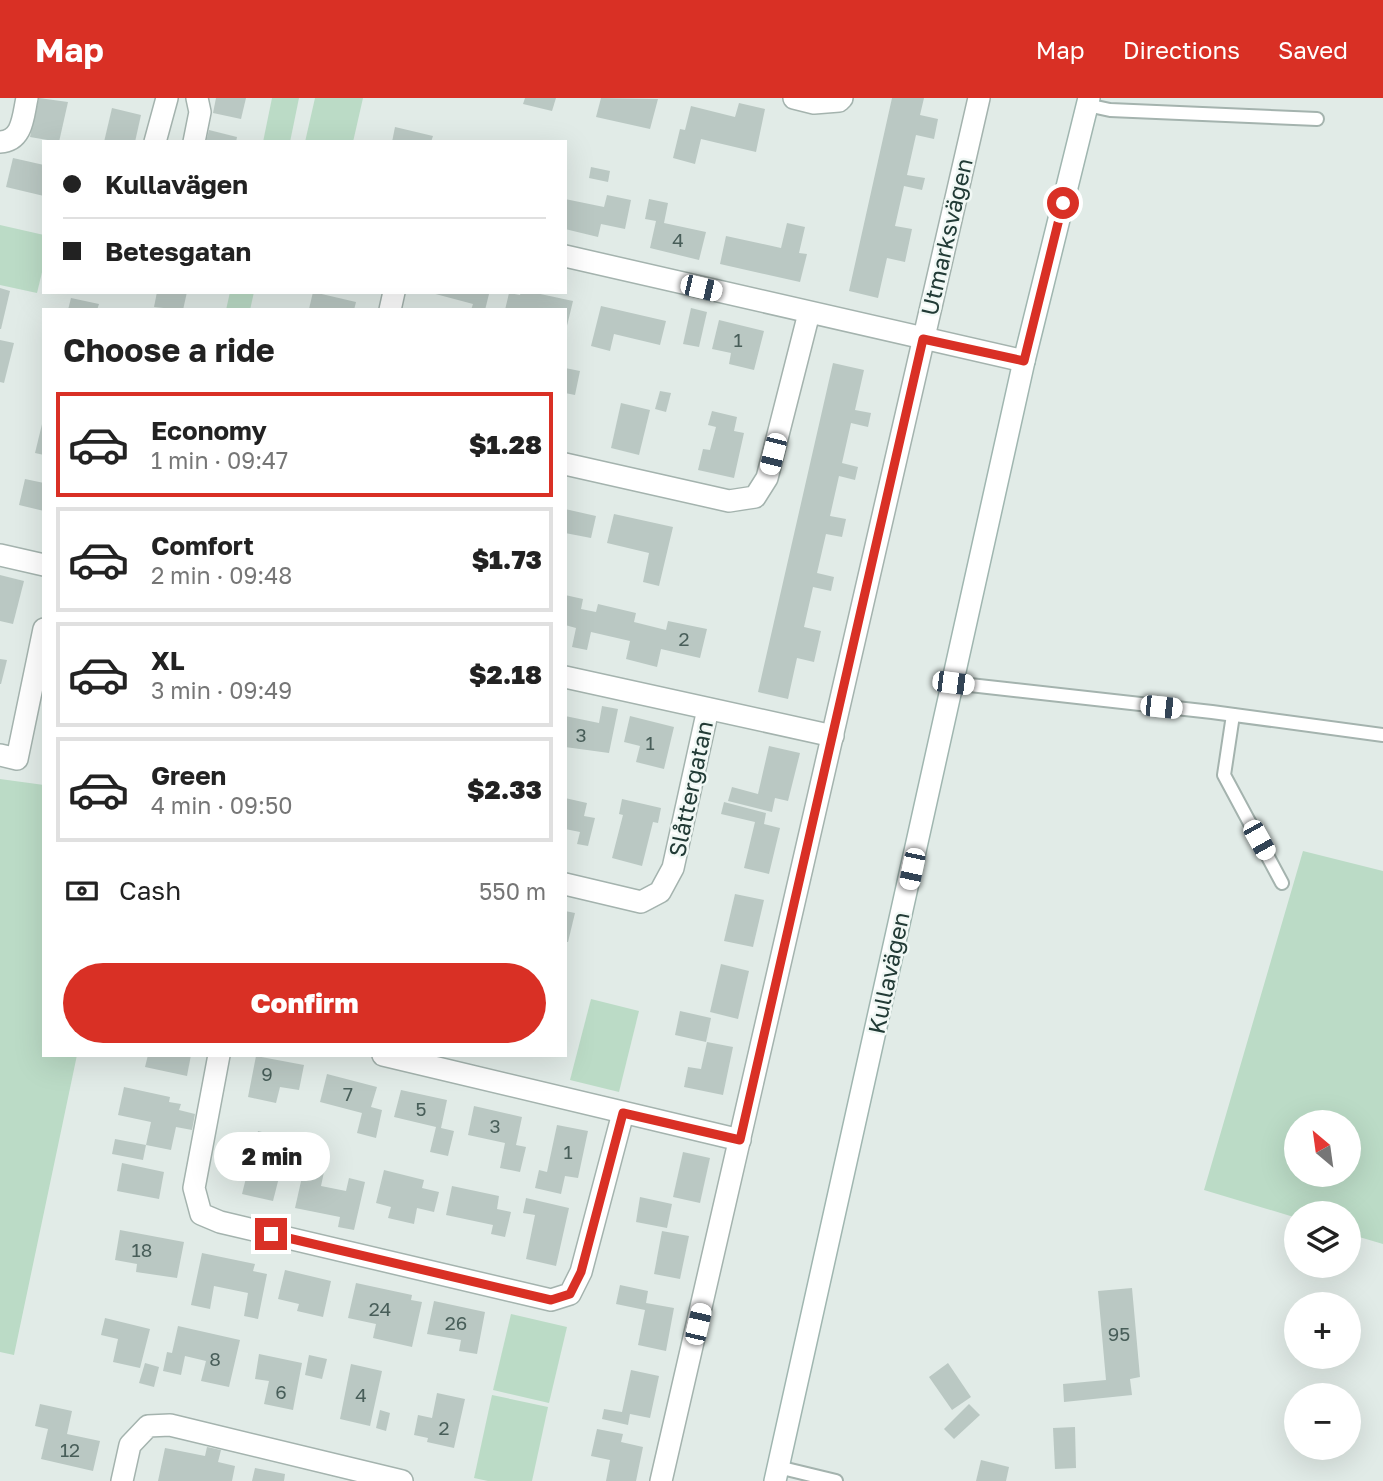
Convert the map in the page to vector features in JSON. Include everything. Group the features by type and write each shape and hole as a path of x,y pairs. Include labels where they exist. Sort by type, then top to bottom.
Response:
{"street":[{"path":"0,142 11,140 20,131 27,98"},
{"path":"156,140 167,98"},
{"path":"194,140 201,112 197,98"},
{"path":"794,98 814,103 839,101 842,98"},
{"name":"Utmarksvägen","path":"662,1481 979,98"},
{"name":"Kullavägen","path":"777,1474 1024,361 1088,101"},
{"path":"567,256 1024,361"},
{"path":"567,464 729,501 755,497 767,478 809,313"},
{"path":"0,555 42,565"},
{"path":"0,755 17,759 42,639"},
{"name":"Slåttergatan","path":"567,677 833,736"},
{"name":"Slåttergatan","path":"567,884 641,902 660,892 673,868 708,709"},
{"path":"219,1057 194,1188 201,1214 220,1222 551,1300 570,1294 581,1272 623,1113"},
{"path":"391,1057 740,1140"},
{"path":"122,1481 130,1445 148,1426 170,1425 402,1481"}],"lane":[{"path":"1088,101 1110,110 1317,119"},
{"path":"953,683 1383,735"},
{"path":"1233,715 1224,775 1282,883"},
{"path":"777,1474 803,1474 836,1481"}],"green space":[{"path":"272,98 299,98 290,140 263,140"},
{"path":"315,98 363,98 353,140 305,140"},
{"path":"0,225 42,235 42,272 37,293 0,285"},
{"path":"230,294 254,294 250,308 226,308"},
{"path":"0,779 42,785 42,1057 77,1057 14,1355 0,1352"},
{"path":"1303,851 1383,871 1383,1244 1361,1238 1361,1201 1284,1201 1284,1214 1204,1190"},
{"path":"591,999 639,1011 619,1092 570,1080"},
{"path":"511,1314 567,1327 549,1403 493,1390"},
{"path":"492,1395 548,1407 532,1481 488,1481 474,1478"}],"building":[{"path":"39,98 68,102 59,140 30,137"},
{"path":"216,98 246,98 241,119 213,113"},
{"path":"525,98 556,98 552,111 523,104"},
{"path":"601,98 658,99 650,129 596,117"},
{"path":"892,98 924,98 920,115 938,119 934,139 916,135 907,175 925,178 922,190 904,186 895,226 912,229 905,262 887,258 878,298 849,291"},
{"path":"739,103 765,109 756,152 701,139 695,164 673,158 680,129 685,130 691,106 735,117"},
{"path":"112,108 141,115 135,140 104,140"},
{"path":"395,127 433,136 432,140 392,140"},
{"path":"209,130 237,137 236,140 206,140"},
{"path":"13,158 42,165 42,196 6,187"},
{"path":"591,167 610,171 608,182 589,178"},
{"path":"607,195 631,200 625,229 601,224 598,237 567,229 567,199 604,207"},
{"path":"649,199 668,203 664,223 706,232 699,260 650,248 656,221 645,219"},
{"path":"787,223 805,227 799,253 807,254 800,282 720,264 726,236 781,248"},
{"path":"0,288 10,291 1,329 0,329"},
{"path":"157,294 187,294 183,308 154,307"},
{"path":"313,294 356,302 354,308 309,308"},
{"path":"436,294 489,294 486,308 472,308 473,304"},
{"path":"509,294 540,294 573,301 567,326 567,308 505,308"},
{"path":"71,298 99,304 98,308 68,308"},
{"path":"601,306 666,321 660,345 614,334 610,351 591,346"},
{"path":"691,308 707,312 699,347 683,344"},
{"path":"719,320 764,331 754,370 729,364 731,353 712,349"},
{"path":"0,340 14,343 4,383 0,382"},
{"path":"833,363 864,370 855,410 871,413 868,427 851,423 842,463 858,467 855,480 839,476 830,516 846,519 842,537 826,534 817,573 834,577 831,591 813,587 804,627 821,631 814,662 797,658 788,699 758,692"},
{"path":"567,368 580,371 575,395 567,393"},
{"path":"660,391 671,393 666,412 655,409"},
{"path":"621,403 650,410 639,455 611,448"},
{"path":"712,411 737,417 734,431 744,433 734,478 698,470 703,449 710,450 716,427 708,425"},
{"path":"42,424 42,455 35,453"},
{"path":"25,479 42,483 42,511 19,505"},
{"path":"567,509 596,516 591,538 567,533"},
{"path":"614,514 673,527 659,586 643,582 649,553 607,543"},
{"path":"0,575 24,581 13,624 0,621"},
{"path":"567,595 583,599 581,609 596,612 598,604 636,613 634,622 666,630 668,621 707,629 700,658 661,649 657,667 626,659 630,641 591,632 587,650 572,647 576,628 567,626"},
{"path":"0,659 7,660 1,684 0,684"},
{"path":"602,706 618,709 609,753 567,747 567,716 599,723"},
{"path":"630,716 674,727 664,769 636,762 640,746 624,742"},
{"path":"769,746 800,753 788,801 775,798 772,812 728,801 732,787 758,794"},
{"path":"567,798 587,803 584,816 595,818 588,846 577,844 580,832 567,829"},
{"path":"622,799 661,808 658,823 653,822 642,866 612,858 623,815 619,814"},
{"path":"724,802 766,813 764,824 780,828 769,874 744,868 755,822 721,814"},
{"path":"735,894 764,900 753,947 724,941"},
{"path":"567,911 575,913 567,942"},
{"path":"721,964 749,971 738,1019 710,1012"},
{"path":"680,1011 711,1018 706,1042 675,1035"},
{"path":"707,1042 733,1047 723,1095 684,1087 688,1067 701,1069"},
{"path":"148,1057 191,1057 187,1076 145,1067"},
{"path":"256,1057 304,1065 299,1090 280,1087 276,1103 248,1097"},
{"path":"327,1074 377,1087 371,1107 382,1110 376,1138 357,1133 362,1113 320,1102"},
{"path":"124,1087 170,1097 169,1102 181,1104 179,1110 195,1114 192,1130 176,1127 171,1150 146,1145 151,1122 118,1115"},
{"path":"401,1090 447,1100 441,1128 454,1131 448,1156 430,1152 436,1127 394,1117"},
{"path":"474,1106 522,1117 516,1145 526,1147 520,1172 500,1168 505,1143 468,1135"},
{"path":"557,1125 588,1131 578,1178 565,1176 561,1194 535,1188 539,1170 547,1172"},
{"path":"258,1131 286,1138 283,1147 256,1141"},
{"path":"115,1139 146,1145 143,1160 112,1154"},
{"path":"255,1142 286,1150 273,1201 242,1194"},
{"path":"683,1152 710,1158 700,1203 673,1197"},
{"path":"122,1163 164,1172 159,1199 117,1191"},
{"path":"304,1168 324,1172 321,1186 346,1191 349,1178 365,1182 354,1230 338,1227 340,1217 295,1208"},
{"path":"384,1170 424,1180 422,1188 439,1192 434,1212 417,1208 414,1224 388,1218 391,1207 376,1203"},
{"path":"452,1186 499,1196 497,1209 511,1212 505,1237 491,1234 493,1225 446,1215"},
{"path":"640,1197 672,1204 667,1228 636,1222"},
{"path":"526,1198 569,1208 556,1266 526,1259 535,1215 523,1213"},
{"path":"120,1230 184,1242 177,1278 136,1272 137,1264 115,1260"},
{"path":"662,1231 689,1236 680,1279 654,1274"},
{"path":"202,1253 255,1264 253,1271 267,1274 258,1319 244,1316 248,1293 214,1286 210,1309 191,1305"},
{"path":"285,1270 331,1281 323,1317 297,1311 299,1304 278,1299"},
{"path":"356,1283 412,1295 411,1300 422,1302 412,1347 373,1338 376,1324 348,1318"},
{"path":"620,1285 648,1291 646,1303 674,1308 666,1351 638,1345 645,1310 616,1304"},
{"path":"1132,1288 1140,1377 1130,1379 1132,1395 1064,1402 1063,1384 1106,1380 1098,1291"},
{"path":"434,1301 485,1312 477,1354 459,1351 461,1340 427,1334"},
{"path":"105,1318 150,1329 140,1368 113,1362 118,1339 101,1335"},
{"path":"178,1326 240,1340 229,1387 201,1381 206,1361 185,1356 181,1375 163,1371 167,1352 172,1353"},
{"path":"259,1354 302,1363 293,1410 264,1404 269,1381 255,1379"},
{"path":"309,1355 327,1359 322,1379 305,1375"},
{"path":"145,1363 159,1367 154,1387 139,1383"},
{"path":"948,1363 971,1397 952,1410 929,1377"},
{"path":"351,1364 382,1371 370,1426 340,1419"},
{"path":"631,1370 659,1376 650,1418 630,1414 628,1425 602,1419 604,1409 622,1412"},
{"path":"437,1393 465,1399 454,1448 427,1442 428,1438 414,1435 418,1415 432,1418"},
{"path":"40,1404 72,1411 67,1434 100,1441 93,1471 41,1459 48,1429 35,1426"},
{"path":"969,1404 980,1415 954,1439 944,1429"},
{"path":"380,1410 390,1413 386,1431 376,1428"},
{"path":"1075,1427 1076,1468 1055,1469 1053,1428"},
{"path":"597,1429 623,1434 621,1442 643,1447 636,1481 606,1481 610,1460 591,1456"},
{"path":"207,1447 221,1450 218,1462 235,1466 232,1481 158,1481 165,1448 205,1456"},
{"path":"981,1460 1009,1467 1006,1481 976,1481"},
{"path":"255,1468 285,1474 284,1481 252,1481"}],"route":[{"path":"271,1234 551,1300 570,1294 581,1272 623,1113 740,1140 923,339 1024,361 1063,203"}]}
